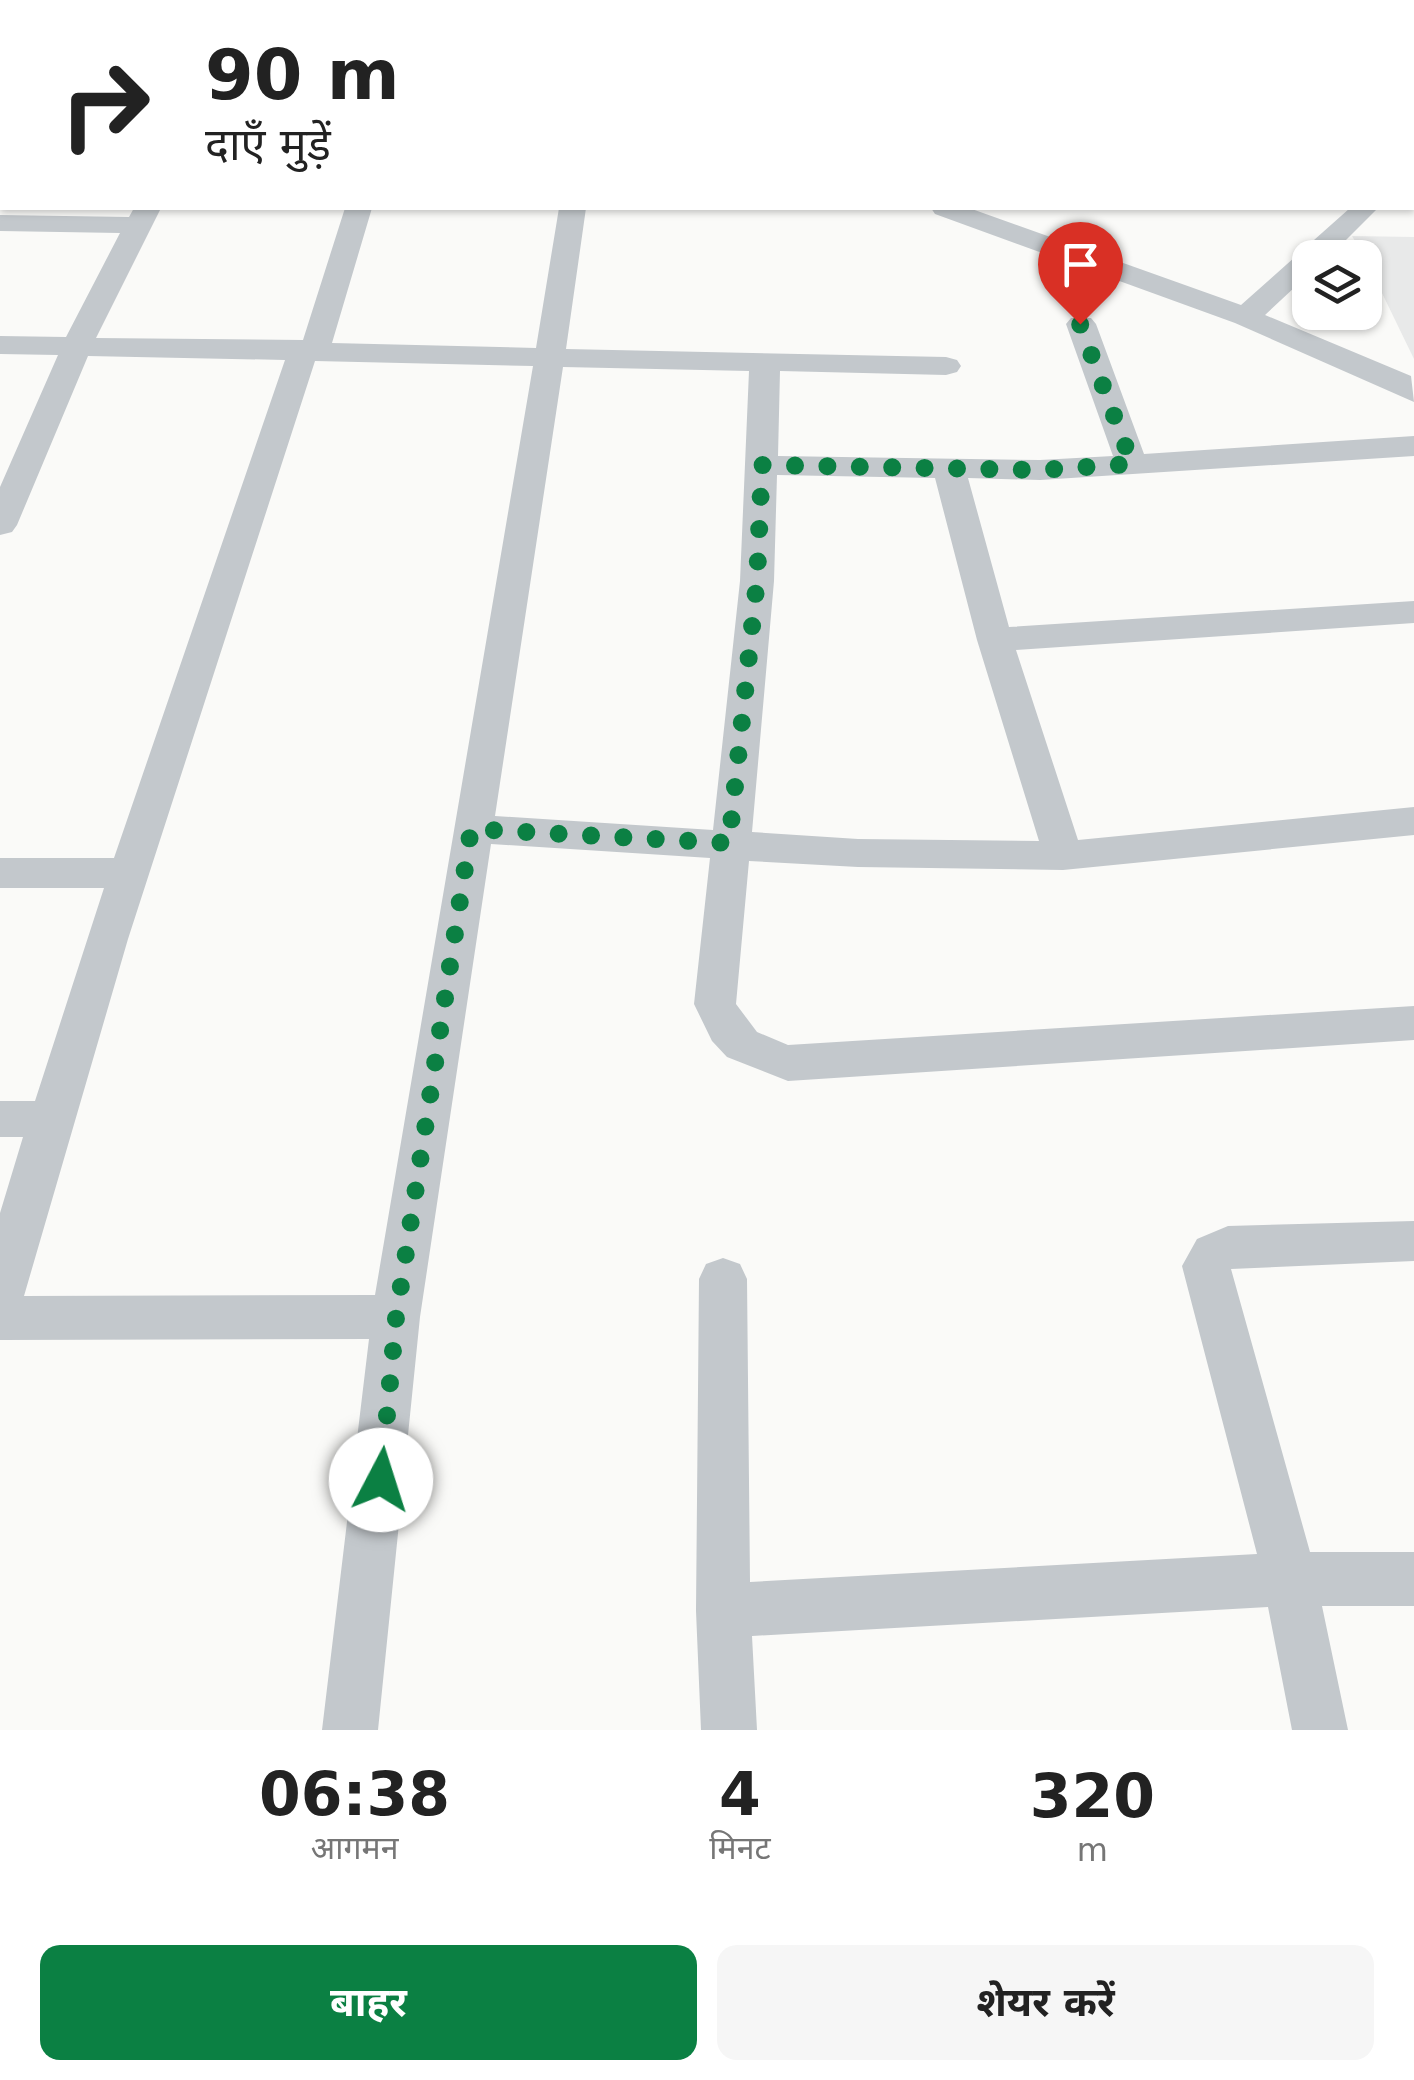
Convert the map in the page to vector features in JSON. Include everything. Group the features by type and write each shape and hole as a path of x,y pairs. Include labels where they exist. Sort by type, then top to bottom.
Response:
{"street":[{"path":"0,1296 48,1119 127,873 358,210"},
{"path":"350,1730 396,1318 573,210"},
{"path":"951,210 1245,317 1400,383 1414,393"},
{"path":"1329,240 1362,210"},
{"path":"0,223 142,216 77,346 0,525"},
{"path":"1245,317 1292,274"},
{"path":"1080,324 1132,464"},
{"path":"0,345 552,354 946,366"},
{"path":"766,362 757,580 716,1004 725,1029 752,1054 788,1064 1414,1022"},
{"path":"762,465 1040,470 1414,446"},
{"path":"949,470 995,640 1062,856"},
{"path":"995,640 1414,612"},
{"path":"471,829 858,854 1062,856 1414,821"},
{"path":"0,873 127,873"},
{"path":"0,1118 48,1119"},
{"path":"1320,1730 1290,1579 1206,1266 1214,1254 1228,1246 1414,1241"},
{"path":"723,1279 723,1610 729,1730"},
{"path":"0,1318 396,1318"},
{"path":"723,1610 1290,1579 1414,1579"}],"shaded area":[{"path":"1352,236 1414,237 1414,359 1382,293 1382,240 1354,240"}],"route":[{"path":"381,1480 396,1318 471,829 729,843 757,580 762,465 1040,470 1132,464 1080,324"}]}
